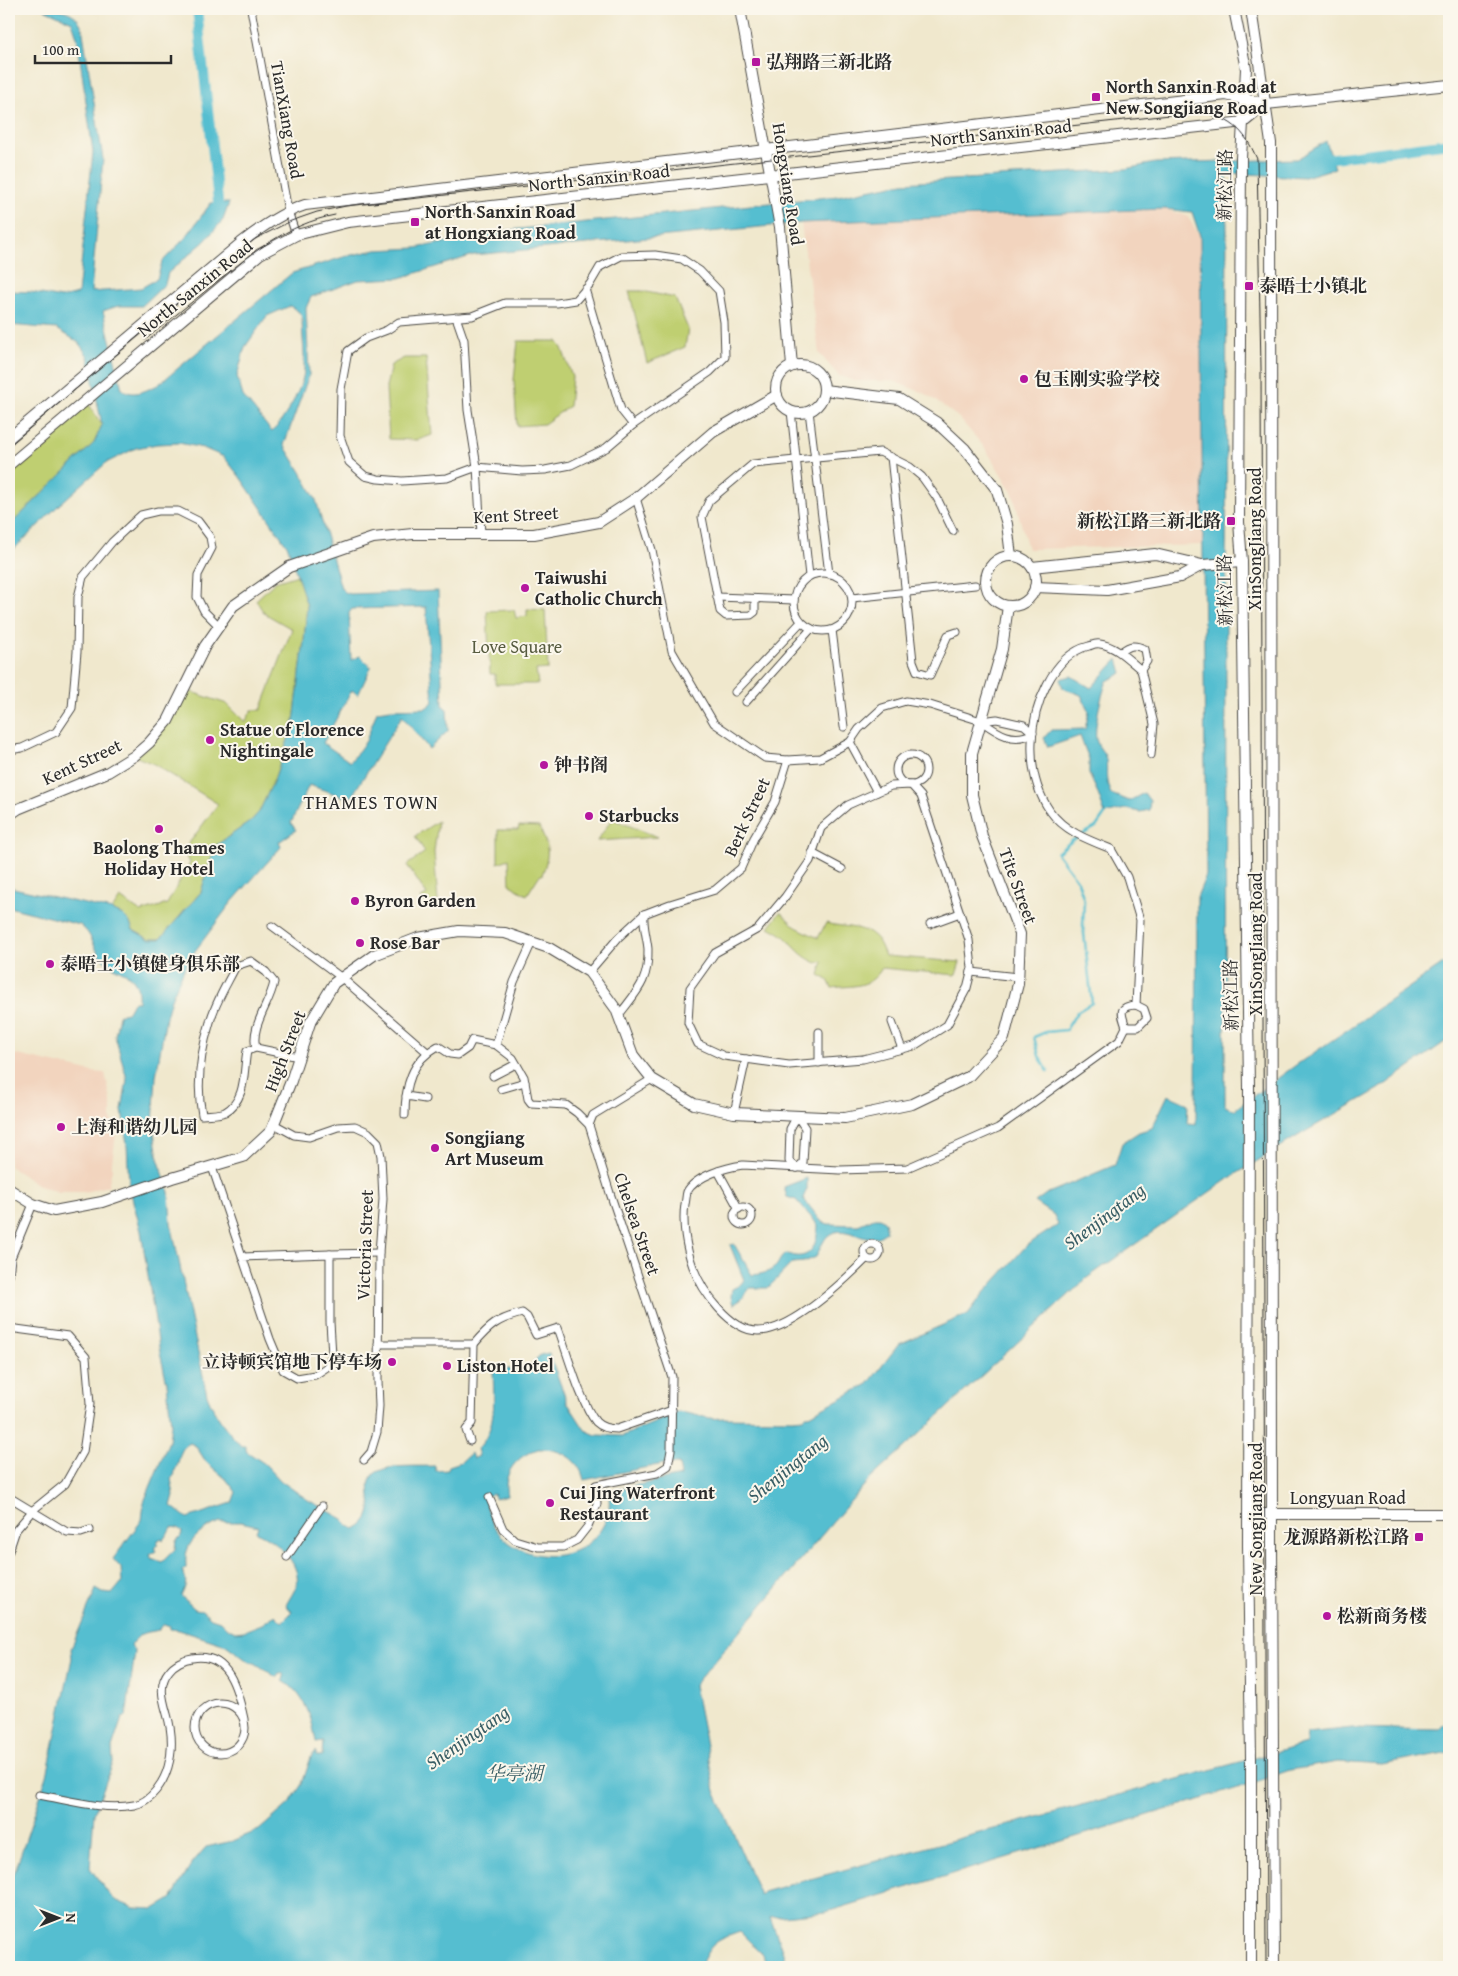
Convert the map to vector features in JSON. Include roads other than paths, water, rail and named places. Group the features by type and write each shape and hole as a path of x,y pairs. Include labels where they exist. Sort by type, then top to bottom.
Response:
{"main road":[{"name":"Hongxiang Road","path":"740,9 780,227 792,366"},
{"name":"新松江路","path":"1234,9 1246,69 1241,158 1239,522 1242,562 1249,1172"},
{"name":"XinSongJiang Road","path":"1251,9 1266,104 1271,156 1272,1072"},
{"name":"North Sanxin Road","path":"9,438 241,243 270,221 288,211 306,205 1226,95 1266,104 1449,85"},
{"path":"1244,122 1266,104"},
{"name":"North Sanxin Road","path":"9,465 260,254 296,235 348,222 1244,122"},
{"path":"800,365 815,370 823,382 824,390 820,403 809,411 797,413 785,407 777,395 776,388 781,374 792,366 800,365"},
{"path":"824,390 898,399 936,422 965,449 996,490 1007,524 1011,556"},
{"name":"Kent Street","path":"9,815 108,772 134,756 150,743 168,721 205,646 233,606 289,567 373,538 413,534 534,534 599,522 636,498 712,432 777,395"},
{"path":"1032,567 1156,554 1202,565 1242,562"},
{"path":"1011,556 1021,558 1032,567 1035,574 1035,587 1030,597 1024,602 1008,606 997,602 991,595 986,583 987,573 992,565 1002,558 1011,556"},
{"path":"1035,587 1107,590 1180,577 1202,565"},
{"name":"Tite Street","path":"652,1078 694,1104 734,1113 845,1118 912,1104 968,1077 1004,1038 1018,984 1020,934 982,836 972,794 972,753 1002,649 1008,606"},
{"name":"High Street","path":"9,1189 34,1204 54,1211 102,1202 169,1179 243,1157 271,1131 310,1023 334,983 374,955 425,937 459,931 505,933 548,948 589,972 616,1009 633,1055 652,1078"},
{"name":"New Songjiang Road","path":"1272,1072 1274,1967"},
{"name":"New Songjiang Road","path":"1249,1172 1248,1514 1251,1967"},
{"name":"Longyuan Road","path":"1248,1514 1449,1514"}],"street":[{"name":"TianXiang Road","path":"252,9 288,211 296,235"},
{"path":"655,255 682,259 700,271 719,291 724,322 725,356 710,372 633,425 606,448 571,465 545,470 522,471 477,467 447,478 402,481 365,476 349,462 340,436 341,389 348,352 366,338 387,330 400,322 472,316 505,303 556,303 576,300 585,290 600,267 621,256 655,255"},
{"path":"585,290 620,410 633,425"},
{"path":"456,317 464,340 468,410 477,467 481,534"},
{"path":"791,411 809,576"},
{"path":"809,411 829,574"},
{"path":"755,599 755,612 751,615 726,616 720,611 702,517 709,502 753,464 872,451 880,452 910,467 922,478 937,498 954,531"},
{"path":"891,457 913,661 917,671 930,675 948,635 957,632"},
{"path":"636,498 652,550 672,651 714,723 765,758 788,760 820,758 850,742 859,729 882,708 906,701 930,705 981,721 995,731 1013,738 1024,738 1034,733"},
{"path":"9,750 22,748 56,732 72,708 77,652 78,598 84,577 112,542 141,515 158,511 178,511 198,521 210,537 212,548 198,575 197,597 204,611 219,626"},
{"path":"822,573 829,574 844,582 852,598 851,608 848,617 841,625 832,630 811,629 801,622 794,608 798,586 809,576 822,573"},
{"path":"852,598 975,585"},
{"path":"717,598 794,600"},
{"path":"735,692 801,622"},
{"path":"746,702 811,629"},
{"path":"832,630 844,727"},
{"path":"1136,1005 1140,920 1126,877 1111,849 1092,842 1066,828 1050,811 1036,784 1032,742 1039,704 1055,668 1077,649 1099,643 1121,652 1141,670 1154,724 1151,755"},
{"path":"1121,652 1129,646 1136,645 1145,649 1147,662 1141,670"},
{"path":"981,721 997,718 1024,725 1034,733"},
{"path":"850,742 877,792"},
{"path":"911,784 890,786 848,805 821,828 810,861 785,897 758,929 715,953 690,988 688,1023 698,1044 724,1056 746,1060 789,1065 819,1063 863,1059 914,1046 947,1025 967,988 971,972 970,940 921,796 911,784 901,781 898,777 896,767 901,758 911,755 923,761 926,770 919,782 911,784"},
{"name":"Berk Street","path":"589,972 618,938 644,914 715,890 742,868 754,838 775,802 788,760"},
{"path":"812,853 842,870"},
{"path":"930,924 960,913"},
{"path":"618,1015 646,978 648,948 643,929 644,914"},
{"path":"272,926 342,978 427,1052"},
{"path":"496,1045 514,982 532,942"},
{"path":"256,1048 254,1035 272,992 274,982 266,972 251,961 236,966 210,1022 198,1097 202,1115 224,1112 238,1101 242,1090 248,1051 256,1048 299,1057"},
{"path":"971,972 1018,977"},
{"path":"1136,1005 1144,1009 1147,1018 1138,1027 1126,1027 1121,1017 1122,1010 1127,1006 1136,1005"},
{"path":"892,1022 902,1049"},
{"path":"866,1258 840,1285 792,1320 774,1328 758,1331 746,1329 735,1324 719,1308 704,1288 693,1267 685,1236 684,1211 687,1192 700,1179 718,1171 743,1165 840,1170 907,1168 998,1128 1119,1041 1126,1027"},
{"path":"819,1032 819,1063"},
{"path":"405,1116 410,1075 427,1052 438,1046 458,1059 468,1048 472,1040 496,1045 513,1058 525,1082 528,1099 531,1103 566,1105 589,1125 593,1115 652,1078"},
{"path":"734,1113 746,1060"},
{"path":"493,1076 516,1064"},
{"path":"501,1089 525,1082"},
{"path":"406,1096 425,1099"},
{"path":"797,1116 805,1128 803,1163 797,1168 789,1161 790,1130 797,1116"},
{"name":"Victoria Street","path":"274,1124 294,1135 309,1137 338,1127 355,1126 368,1132 378,1142 381,1156 383,1199 379,1253 379,1406 377,1432 371,1452 364,1460"},
{"name":"Chelsea Street","path":"489,1497 503,1529 515,1540 538,1547 563,1548 577,1540 588,1526 597,1504 596,1484 657,1473 668,1466 671,1450 672,1377 589,1125"},
{"path":"212,1167 270,1340 283,1370 297,1378 315,1375 327,1367 332,1355 330,1254"},
{"path":"718,1171 739,1209"},
{"path":"9,1276 12,1258 34,1204"},
{"path":"242,1257 379,1253"},
{"path":"470,1441 466,1430 472,1424 474,1344 493,1323 504,1317 522,1313 527,1317 536,1335 558,1328 585,1403 597,1423 609,1429 617,1429 672,1410"},
{"path":"9,1328 68,1336 86,1358 90,1404 83,1452 65,1484 33,1510 16,1530 9,1551"},
{"path":"378,1344 474,1344"},
{"path":"9,1496 67,1532 81,1533 90,1530"},
{"path":"287,1556 322,1506"},
{"path":"39,1795 97,1805 135,1805 147,1799 164,1779 172,1744 168,1715 163,1703 162,1684 168,1671 180,1662 201,1656 218,1663 227,1670 239,1694 244,1719 244,1735 235,1748 228,1752 220,1753 205,1748 199,1742 196,1734 197,1718 209,1705 225,1703 233,1706 244,1719"}],"water":[{"path":"44,9 57,9 72,14 82,27 103,159 91,292 141,288 157,279 162,262 186,237 211,203 229,203 223,220 205,241 168,273 165,284 142,306 118,306 103,311 122,389 131,393 140,392 158,385 292,273 347,256 376,250 416,248 509,230 838,196 903,183 1125,169 1155,163 1297,159 1326,141 1335,168 1305,177 1227,173 1225,1106 1234,1110 1449,960 1449,1039 1379,1089 1228,1179 1087,1278 867,1482 694,1685 715,1791 760,1895 763,1892 781,1887 1306,1744 1307,1733 1352,1728 1439,1730 1445,1723 1449,1722 1449,1752 1382,1765 1338,1762 1290,1770 1235,1789 826,1912 770,1917 788,1967 767,1967 763,1955 740,1932 714,1944 700,1967 9,1967 9,1889 47,1776 72,1658 71,1649 96,1589 103,1593 112,1594 122,1582 121,1568 113,1559 142,1520 144,1502 169,1441 171,1425 167,1383 160,1353 141,1231 129,1186 127,1144 122,1110 127,1079 115,1036 119,1015 127,1013 133,1002 138,1002 138,991 131,978 101,957 90,936 80,925 9,907 9,887 112,910 123,915 129,921 133,930 149,939 160,939 201,892 215,846 251,821 259,812 274,780 294,722 307,606 288,547 240,477 224,457 203,448 179,443 157,444 136,448 106,463 60,504 9,554 9,526 94,443 102,425 88,356 78,342 57,329 9,325 9,291 31,292 61,298 78,294 93,152 77,37 72,22","holes":["1164,209 1192,212 1200,236 1206,875 1197,897 1196,1124 1187,1123 1188,1104 1168,1095 1152,1128 1139,1132 1122,1143 1115,1165 1046,1194 1035,1202 1054,1215 1058,1225 1027,1245 983,1294 968,1314 899,1344 868,1384 803,1418 709,1418 675,1412 668,1413 668,1417 622,1436 596,1435 585,1430 567,1402 549,1353 540,1355 523,1373 493,1365 494,1398 492,1421 484,1441 477,1449 479,1456 473,1459 471,1453 461,1462 449,1466 448,1470 436,1471 435,1466 405,1466 383,1469 377,1472 369,1483 369,1515 355,1529 349,1526 343,1519 308,1500 281,1481 265,1464 246,1451 246,1446 241,1446 230,1434 210,1403 171,1223 169,1192 158,1158 153,1125 156,1076 166,1017 171,999 185,967 231,903 281,847 279,842 296,830 291,823 309,785 350,799 402,716 429,749 448,731 447,709 443,706 438,591 350,594 345,592 341,588 316,500 284,445 309,375 306,308 311,297 358,280 400,278 474,255 801,223","290,306 298,311 302,317 303,378 292,403 272,432 243,396 237,376 245,347 267,316","426,607 433,702 426,708 377,711 366,741 350,762 323,743 352,690 358,695 371,667 360,656 351,660 349,613 352,609","190,1443 196,1446 206,1462 226,1479 236,1492 232,1503 187,1518 171,1506 174,1495 171,1479 175,1474 174,1472 183,1449","538,1449 553,1450 573,1460 584,1480 663,1464 679,1464 681,1476 609,1491 608,1514 597,1535 580,1548 561,1555 540,1555 519,1549 502,1537 490,1519 486,1496 493,1494 495,1499 507,1496 506,1487 509,1472 524,1456","220,1522 241,1522 258,1526 256,1532 271,1540 285,1552 295,1568 297,1584 286,1605 292,1612 282,1622 275,1615 262,1624 244,1631 235,1632 227,1628 220,1621 211,1618 202,1610 195,1609 181,1596 186,1583 182,1571 186,1568 186,1555 189,1546 200,1533","172,1527 178,1528 182,1532 176,1541 175,1549 162,1562 151,1558 150,1554 156,1551 154,1548 157,1546 158,1540 162,1538 163,1540","164,1624 170,1626 170,1629 179,1630 226,1645 249,1662 255,1663 276,1677 279,1673 282,1673 284,1676 283,1681 291,1686 306,1707 316,1742 323,1741 322,1756 316,1756 316,1751 311,1757 302,1784 289,1804 259,1830 233,1841 206,1847 193,1862 171,1899 154,1909 134,1908 115,1900 90,1868 94,1813 113,1763 112,1748 122,1718 126,1717 135,1652 131,1646 134,1641 146,1633 159,1630"]},
{"path":"1118,659 1122,673 1107,681 1098,712 1096,737 1105,756 1107,783 1111,794 1129,801 1144,793 1150,801 1149,810 1140,812 1125,809 1105,814 1089,774 1089,759 1080,736 1048,747 1044,738 1051,730 1085,729 1089,712 1081,695 1063,688 1060,679 1071,676 1091,688"},
{"path":"807,1178 807,1189 803,1198 821,1221 828,1224 858,1225 874,1218 880,1218 885,1222 887,1232 878,1237 843,1232 831,1234 825,1239 816,1257 804,1262 792,1263 768,1288 750,1288 742,1299 733,1305 732,1289 740,1285 744,1280 730,1245 734,1244 752,1275 762,1274 771,1270 785,1254 801,1256 813,1247 818,1225 796,1200 787,1197 784,1187"}],"waterway":[{"path":"197,9 219,210 214,215"},
{"path":"1319,160 1449,143"},
{"path":"1048,1071 1039,1056 1034,1037 1046,1032 1066,1030 1077,1012 1092,1003 1083,925 1084,900 1078,881 1057,853 1073,840 1096,827 1105,814"}],"tram line":[{"path":"9,446 255,239 291,221 317,212 346,206 1197,112 1209,114 1227,121 1241,132 1257,159 1261,368 1266,1967"},
{"path":"145,340 256,251 301,225 335,215"}],"place":[{"name":"弘翔路三新北路","path":"756,62"},
{"name":"North Sanxin Road at New Songjiang Road","path":"1096,97"},
{"name":"North Sanxin Road at Hongxiang Road","path":"415,222"},
{"name":"泰晤士小镇北","path":"1249,286"},
{"name":"包玉刚实验学校","path":"1024,379"},
{"name":"新松江路三新北路","path":"1231,521"},
{"name":"Taiwushi Catholic Church","path":"525,588"},
{"name":"Statue of Florence Nightingale","path":"210,740"},
{"name":"钟书阁","path":"544,765"},
{"name":"Starbucks","path":"589,816"},
{"name":"Baolong Thames Holiday Hotel","path":"159,829"},
{"name":"Byron Garden","path":"355,901"},
{"name":"Rose Bar","path":"360,943"},
{"name":"泰晤士小镇健身俱乐部","path":"50,964"},
{"name":"上海和谐幼儿园","path":"61,1127"},
{"name":"Songjiang Art Museum","path":"435,1148"},
{"name":"立诗顿宾馆地下停车场","path":"392,1362"},
{"name":"Liston Hotel","path":"447,1366"},
{"name":"Cui Jing Waterfront Restaurant","path":"550,1503"},
{"name":"龙源路新松江路","path":"1419,1537"},
{"name":"松新商务楼","path":"1327,1616"}],"district":[{"name":"THAMES TOWN","path":"371,802"}],"park label":[{"name":"Love Square","path":"517,647"}],"water label":[{"name":"Shenjingtang","path":"1104,1216"},
{"name":"Shenjingtang","path":"787,1468"},
{"name":"Shenjingtang","path":"467,1737"},
{"name":"华亭湖","path":"514,1773"}]}
